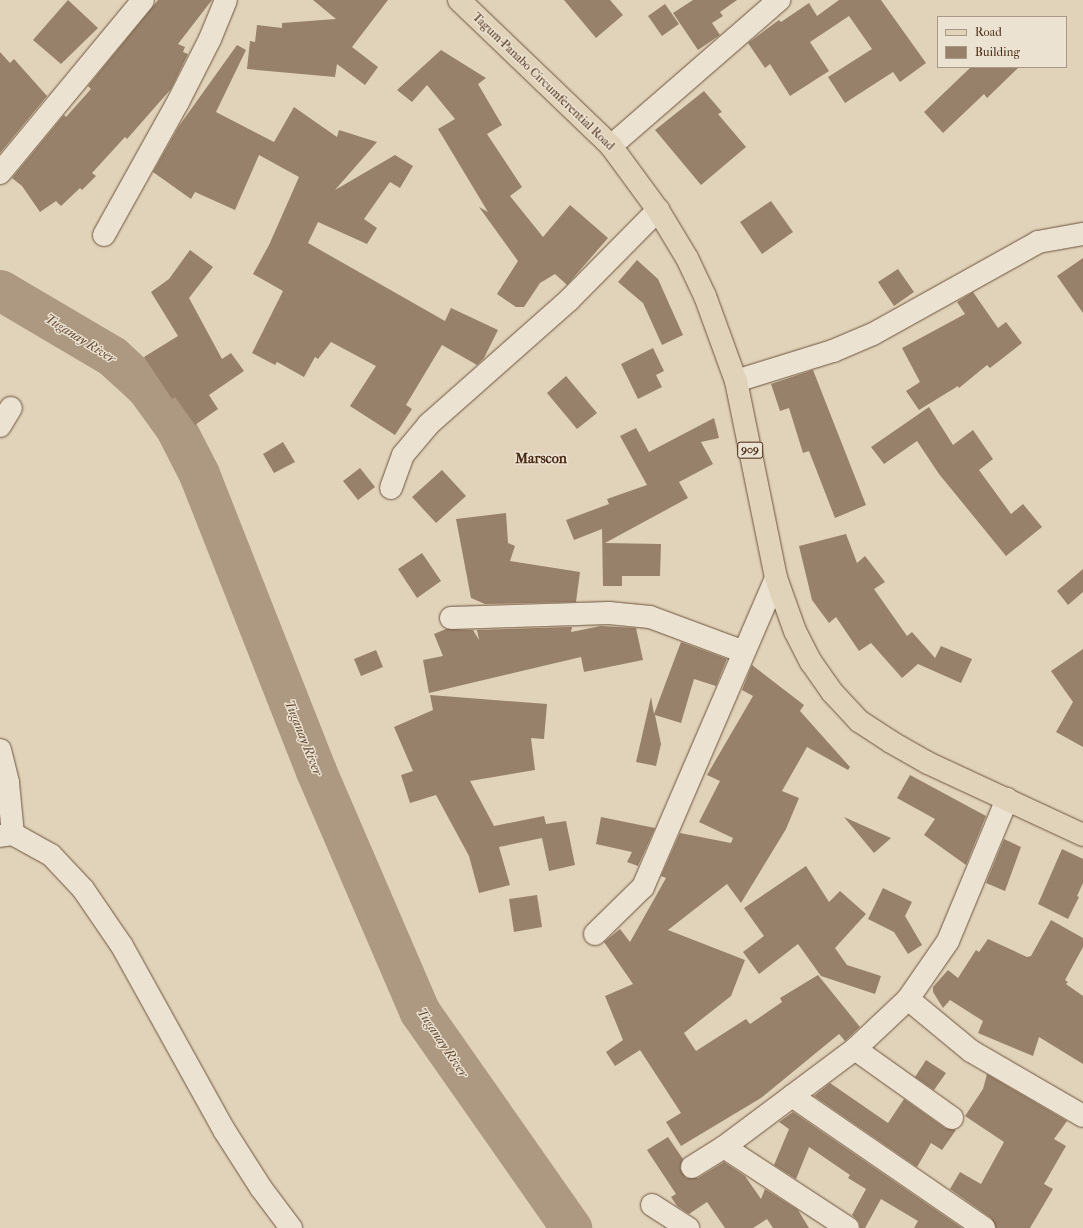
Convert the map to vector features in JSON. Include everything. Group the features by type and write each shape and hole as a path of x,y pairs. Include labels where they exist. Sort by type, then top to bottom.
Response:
{"main road":[{"name":"Tagum-Panabo Circumferential Road","path":"459,0 611,146 658,210 687,258 702,289 736,381 776,578 796,631 811,662 832,692 859,721 928,763 1083,835"}],"street":[{"path":"0,173 142,0"},
{"path":"104,235 178,102 210,39 226,0"},
{"path":"611,146 779,0"},
{"path":"391,488 403,455 429,424 569,300 658,210"},
{"path":"736,381 833,352 873,334 1038,242 1083,234"},
{"path":"595,934 643,887 776,578"},
{"path":"451,618 609,613 650,617 744,652"},
{"path":"0,750 8,783 7,835 51,855 83,889 122,946 224,1130 261,1188 291,1228"},
{"path":"692,1167 724,1147 855,1049 908,999 948,941 1007,799"},
{"path":"908,999 971,1051 1083,1116"},
{"path":"855,1049 952,1118"},
{"path":"792,1096 984,1228"},
{"path":"724,1147 848,1228"},
{"path":"652,1205 688,1228"}],"building":[{"path":"68,0 98,28 61,64 33,40"},
{"path":"158,0 212,0 178,44 185,47 183,52 188,54 171,89 127,139 125,137 92,173 96,176 82,190 80,188 61,206 56,201 40,212 22,186 12,178 64,115 66,117 91,89 88,86"},
{"path":"313,0 388,0 352,47 378,67 365,85 337,64 335,77 247,69 250,41 255,42 257,25 282,28 282,23 336,19"},
{"path":"564,0 610,0 623,15 596,38"},
{"path":"693,0 737,0 720,12 723,16 712,23 720,35 698,50 673,13"},
{"path":"839,0 881,0 926,63 900,82 893,72 845,103 828,77 872,49 849,16 810,42 829,71 790,96 770,64 765,68 748,43 779,20 781,22 809,3 817,16"},
{"path":"665,4 679,24 662,36 648,16"},
{"path":"237,45 246,50 216,112 274,142 294,107 337,137 339,130 377,142 335,190 395,155 413,166 400,188 390,182 364,219 377,228 367,244 318,222 308,243 445,321 451,308 498,330 484,358 477,365 442,345 406,405 412,409 395,435 350,406 376,366 331,342 318,359 315,357 304,377 277,362 275,365 252,353 283,291 253,274 269,245 299,177 259,155 235,210 195,192 191,199 153,172 179,126"},
{"path":"441,50 486,78 478,84 502,125 487,134 522,187 510,196 543,237 570,205 608,238 567,285 555,274 540,283 524,307 516,307 497,294 518,261 479,207 488,212 438,129 455,119 427,85 412,102 397,90"},
{"path":"0,52 10,63 14,59 47,96 0,153"},
{"path":"970,68 1018,68 987,98 984,94 943,133 924,112"},
{"path":"704,91 722,112 718,114 746,147 701,185 655,130"},
{"path":"771,201 793,232 762,254 740,222"},
{"path":"190,250 213,267 189,298 222,359 231,353 244,371 209,395 218,409 195,425 175,397 172,399 144,357 178,336 151,292 169,279"},
{"path":"1083,258 1083,313 1057,276"},
{"path":"637,260 658,279 683,335 662,345 643,303 618,282"},
{"path":"898,269 914,292 894,306 878,282"},
{"path":"973,292 998,328 1006,322 1022,343 990,368 987,365 959,388 958,386 919,410 906,391 920,382 902,348 965,314 957,302"},
{"path":"653,348 664,371 656,375 662,387 638,399 621,364"},
{"path":"813,370 866,505 835,518 809,451 803,453 789,408 780,411 771,384"},
{"path":"566,376 597,413 577,429 547,393"},
{"path":"929,407 953,445 973,430 993,459 979,470 1011,514 1023,504 1042,527 1006,556 939,474 917,441 884,464 871,447"},
{"path":"714,418 719,438 701,442 713,464 679,482 688,498 605,543 661,544 660,576 622,576 622,586 603,586 602,529 574,540 566,520 609,504 607,499 647,485 620,436 636,428 649,452"},
{"path":"283,442 295,462 274,473 263,454"},
{"path":"360,468 375,487 358,500 343,481"},
{"path":"442,470 466,496 436,523 412,497"},
{"path":"506,513 508,543 515,546 510,561 580,572 576,602 485,604 471,598 456,519"},
{"path":"846,534 857,563 865,556 885,582 874,589 907,636 912,632 935,658 941,646 972,659 961,683 918,664 902,678 871,643 859,651 836,617 829,623 812,600 799,546"},
{"path":"422,553 441,581 417,598 398,569"},
{"path":"1083,569 1083,592 1068,605 1057,591"},
{"path":"601,626 636,628 643,660 584,672 581,657 429,693 423,660 443,656 434,634 446,629 473,630 479,640 477,630 572,627 571,632"},
{"path":"681,642 727,659 716,686 694,679 681,723 655,715 661,744 656,766 636,762 651,697 654,714"},
{"path":"1083,649 1083,747 1056,732 1073,702 1051,671"},
{"path":"376,650 383,667 361,676 354,659"},
{"path":"752,665 804,705 800,711 850,767 848,770 807,747 782,791 799,798 786,829 741,903 727,884 668,930 745,960 731,996 684,1033 696,1051 746,1019 750,1024 782,1002 780,998 818,975 860,1027 845,1041 839,1034 761,1098 681,1146 666,1122 681,1113 640,1050 615,1066 606,1052 623,1040 605,996 633,984 604,942 620,929 630,942 666,878 661,876 680,833 731,843 733,838 699,822 720,781 707,775 753,696 742,690"},
{"path":"430,695 547,704 544,739 531,738 535,770 470,781 494,826 544,816 546,824 566,821 575,865 549,871 542,838 499,847 510,885 479,893 469,856 436,795 410,803 401,775 413,771 394,727 433,710"},
{"path":"910,775 986,816 966,865 924,835 935,819 897,798"},
{"path":"601,817 655,828 638,866 627,862 632,852 596,844"},
{"path":"844,817 891,838 874,853"},
{"path":"1004,839 1021,847 1005,891 986,883"},
{"path":"1062,849 1083,859 1083,883 1077,896 1079,897 1068,919 1038,904"},
{"path":"806,866 829,902 840,891 866,914 835,948 847,965 881,976 875,994 821,976 798,944 759,974 743,952 764,936 744,908"},
{"path":"883,888 912,902 905,916 922,945 908,954 894,932 868,919"},
{"path":"537,895 542,927 514,932 509,899"},
{"path":"1051,920 1083,938 1083,947 1065,980 1068,982 1066,984 1083,996 1083,1064 1039,1037 1033,1056 978,1033 983,1021 950,1000 943,1008 933,992 933,987 948,970 958,978 976,950 979,952 988,939 1027,957 1031,956"},
{"path":"926,1060 946,1073 934,1090 915,1077"},
{"path":"987,1074 1067,1121 1054,1139 1066,1146 1044,1184 1053,1189 1030,1228 996,1228 991,1218 950,1189 960,1172 981,1184 1004,1142 965,1116 983,1089"},
{"path":"830,1083 888,1123 904,1099 945,1128 956,1130 942,1150 931,1143 917,1167 814,1096"},
{"path":"793,1112 962,1228 914,1228 918,1221 881,1199 865,1228 860,1228 859,1222 852,1215 866,1189 848,1178 850,1175 809,1147 796,1179 774,1165 789,1129 779,1122"},
{"path":"668,1137 683,1159 680,1168 686,1178 698,1178 724,1162 745,1176 761,1199 765,1189 798,1210 809,1228 773,1228 767,1219 753,1228 725,1228 707,1202 689,1214 677,1206 671,1197 676,1194 647,1150"}],"waterway":[{"name":"Tuganay River","path":"0,290 112,356 146,387 175,427 199,474 316,771 420,1012 571,1228"}],"district":[{"name":"Marscon","path":"541,459"}]}
